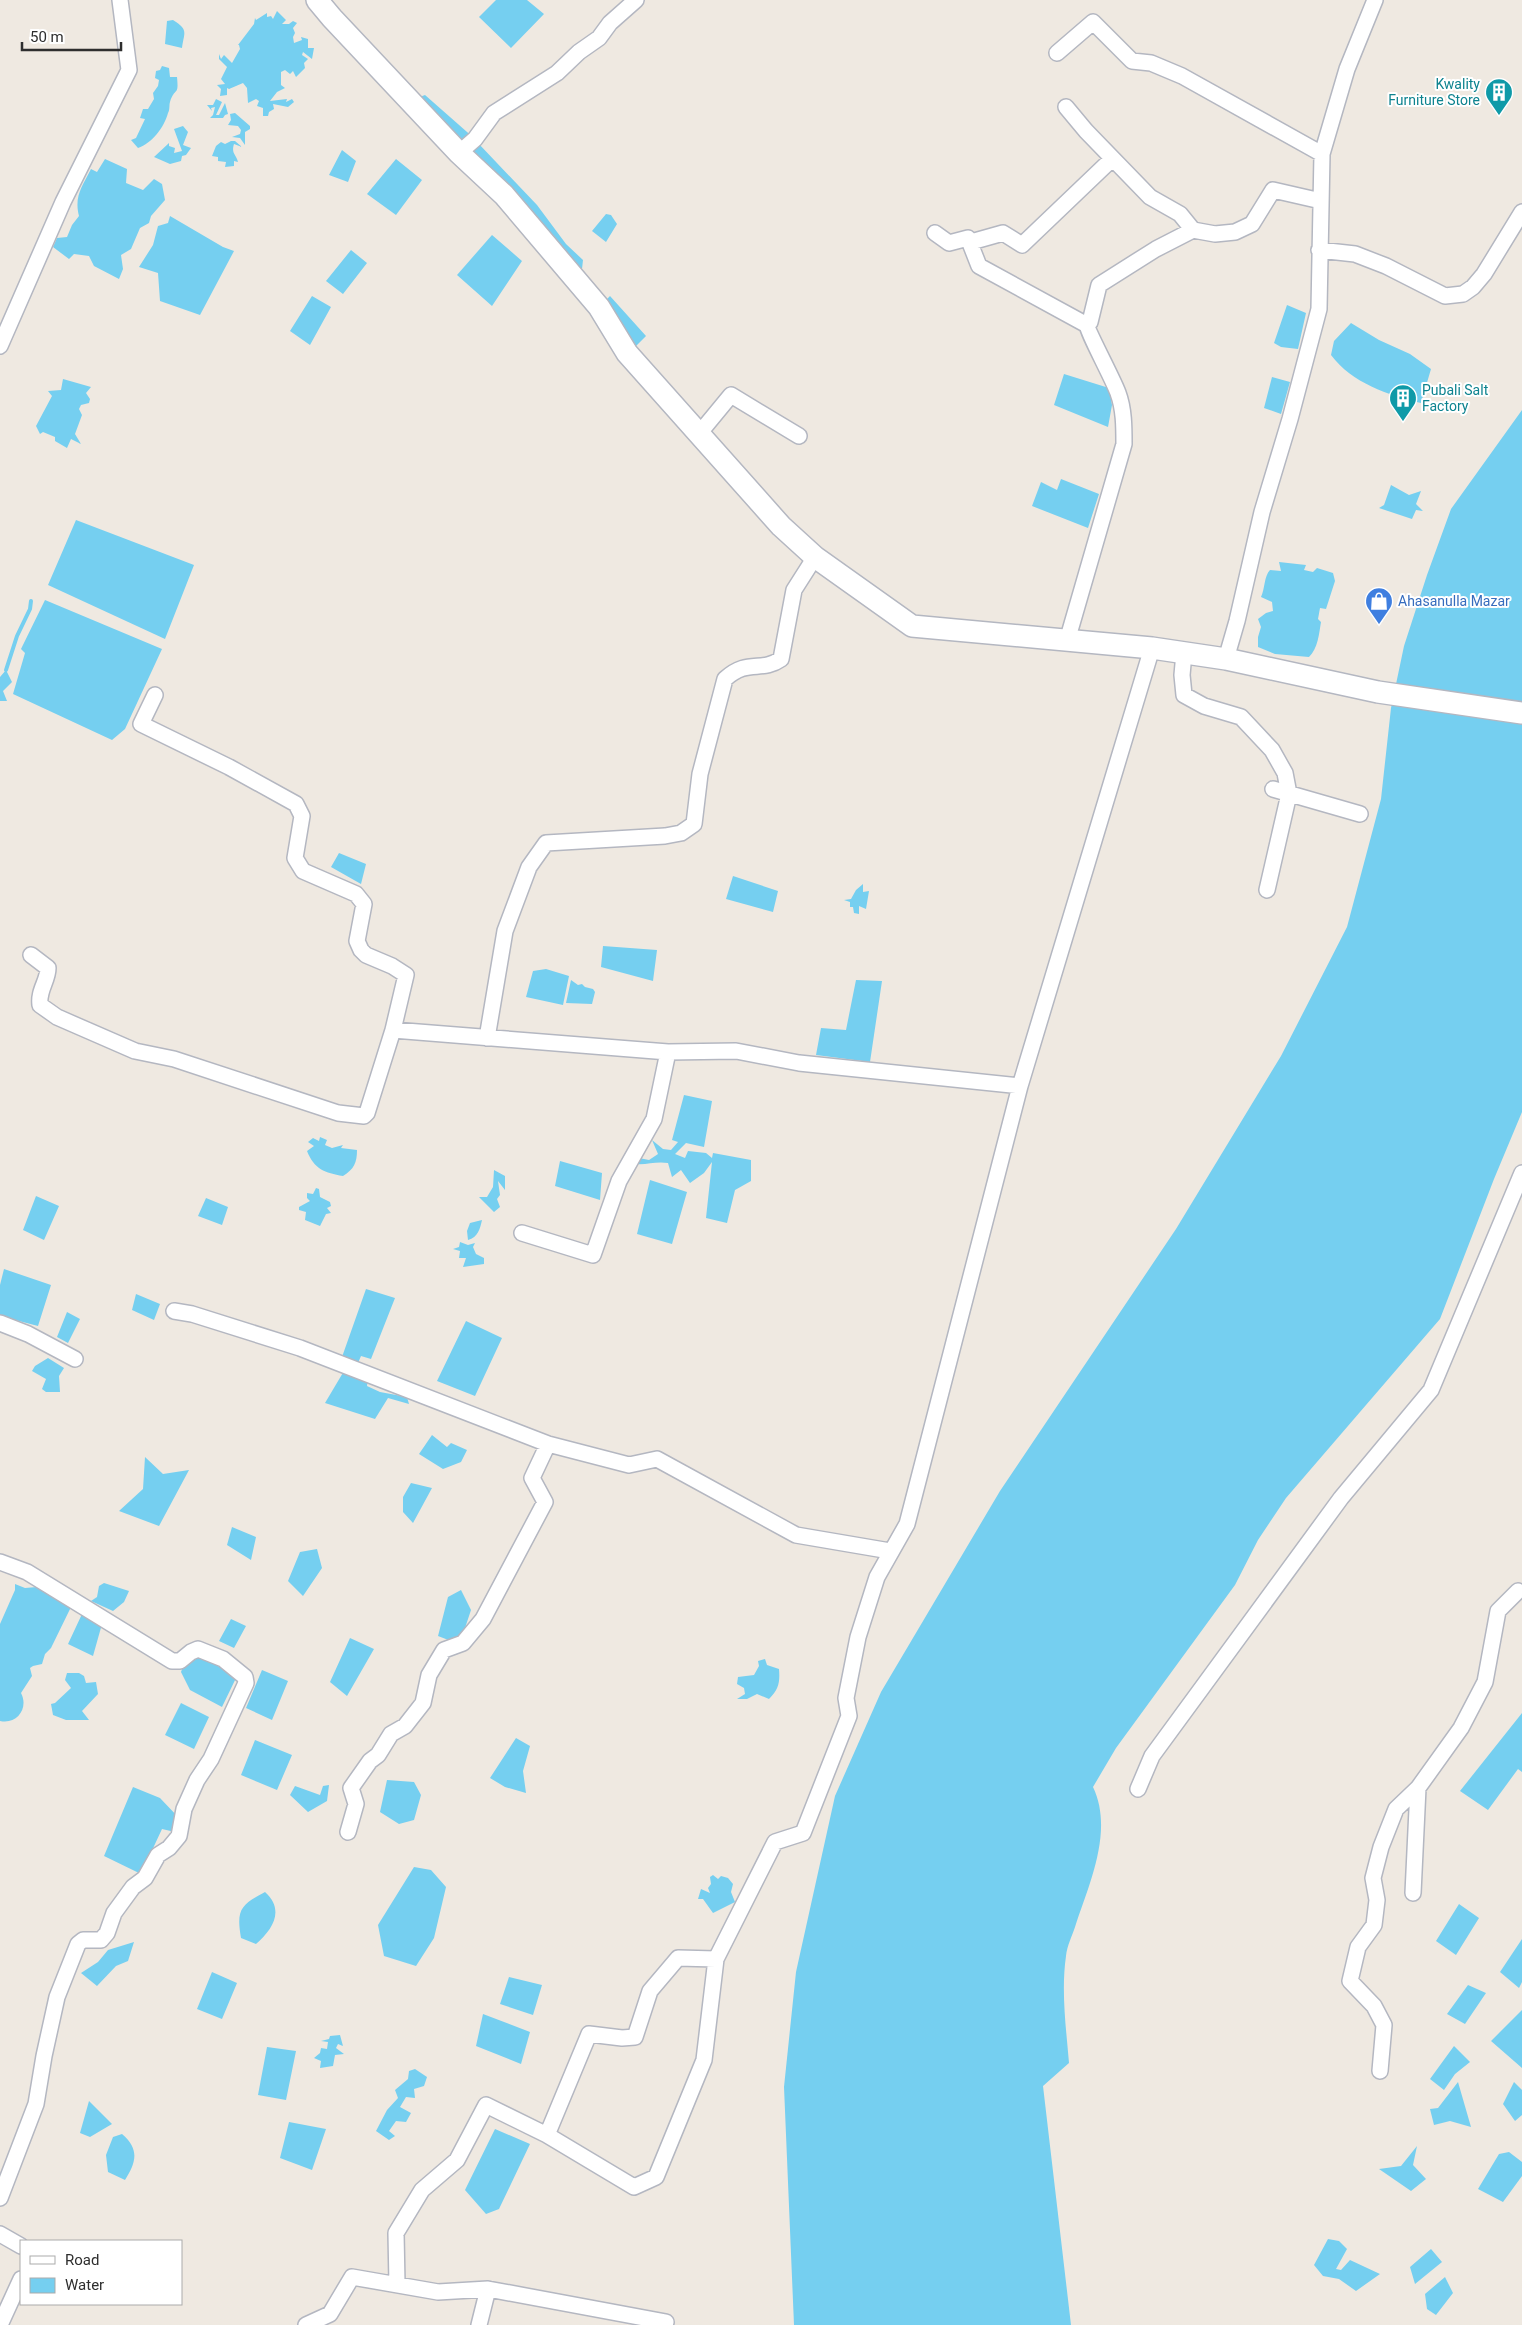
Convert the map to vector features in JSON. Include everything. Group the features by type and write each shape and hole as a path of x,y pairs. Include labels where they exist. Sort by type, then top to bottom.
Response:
{"main road":[{"path":"317,0 460,153 504,195 599,307 627,353 698,435 766,506 781,526 815,557 912,626 1152,648 1226,659 1378,692 1522,713"}],"street":[{"path":"0,346 63,202 129,70 120,0"},
{"path":"460,153 475,140 494,112 557,73 579,52 599,38 610,23 636,0"},
{"path":"1226,659 1238,621 1262,512 1290,419 1318,308 1322,154 1347,69 1375,0"},
{"path":"1057,53 1093,22 1132,61 1151,62 1182,76 1322,154"},
{"path":"1066,107 1112,159 1150,197 1180,214 1193,230"},
{"path":"971,242 1003,233 1022,245 1112,159"},
{"path":"1067,641 1124,444 1124,423 1118,392 1100,352 1087,329 1098,285 1156,249 1193,230 1215,234 1235,232 1252,224 1273,190 1321,201"},
{"path":"1319,250 1354,254 1386,266 1446,296 1463,294 1473,287 1484,274 1522,212"},
{"path":"935,233 949,242 968,238 979,266 1087,325"},
{"path":"698,435 731,395 799,436"},
{"path":"487,1038 505,931 529,867 546,843 665,836 680,833 694,824 700,774 725,679 735,670 747,666 773,665 781,659 794,590 815,557"},
{"path":"397,2284 396,2233 422,2190 457,2160 486,2105 547,2135 634,2187 656,2177 704,2060 716,1959 775,1842 803,1833 849,1716 846,1698 858,1637 877,1577 907,1524 1020,1086 1152,648"},
{"path":"1184,653 1182,675 1184,695 1204,706 1241,717 1272,750 1285,773 1290,794 1267,890"},
{"path":"31,955 48,968 48,976 40,990 40,1005 57,1017 135,1050 174,1059 338,1113 364,1116 367,1113 394,1030 406,975 392,966 366,955 361,950 358,941 364,904 356,894 303,871 295,858 302,816 296,804 141,724 155,695"},
{"path":"1273,789 1360,814"},
{"path":"394,1030 668,1052 736,1051 799,1063 1020,1086"},
{"path":"522,1234 593,1255 619,1182 654,1118 668,1052"},
{"path":"1138,1789 1152,1756 1341,1498 1431,1390 1522,1173"},
{"path":"174,1311 192,1314 300,1348 548,1444 629,1465 657,1459 796,1535 890,1551"},
{"path":"0,1323 28,1334 75,1359"},
{"path":"348,1832 356,1804 351,1788 370,1761 378,1755 391,1734 405,1726 423,1703 429,1675 444,1650 464,1643 483,1619 507,1577 545,1502 532,1478 548,1444"},
{"path":"0,1562 28,1572 172,1661 180,1661 191,1652 198,1650 223,1659 245,1677 246,1683 211,1759 197,1780 184,1809 179,1836 169,1848 158,1855 145,1878 133,1887 114,1913 107,1932 101,1940 83,1940 78,1944 57,1997 36,2104 0,2198"},
{"path":"1380,2071 1384,2025 1374,2006 1350,1981 1358,1948 1374,1925 1377,1900 1372,1878 1381,1847 1396,1810 1418,1788 1461,1728 1485,1682 1498,1611 1518,1591"},
{"path":"1413,1893 1418,1788"},
{"path":"547,2135 589,2034 622,2038 635,2037 650,1991 678,1958 716,1959"},
{"path":"0,2234 20,2245"},
{"path":"306,2325 330,2314 352,2277 438,2292 488,2289 666,2322"},
{"path":"0,2325 20,2281"},
{"path":"479,2325 488,2289"}],"water":[{"path":"496,0 527,0 544,14 511,48 479,17"},
{"path":"277,11 286,20 282,24 289,24 293,21 297,23 293,28 295,33 293,37 294,43 302,40 301,37 308,39 308,48 314,48 312,59 303,52 302,55 308,59 304,63 305,68 296,77 293,71 290,74 285,70 281,72 281,85 285,88 277,92 270,101 287,99 286,102 292,99 294,102 288,107 273,104 274,109 269,112 268,116 263,116 263,108 257,106 259,101 256,99 248,103 247,88 243,83 229,89 227,88 227,95 220,96 221,89 217,85 225,84 221,79 227,67 219,59 219,54 221,59 224,55 232,63 240,49 238,45 254,24 255,18 256,20 267,13 267,17 271,16 273,19"},
{"path":"173,20 181,26 184,32 182,48 165,44 167,21"},
{"path":"162,66 169,68 170,77 177,77 177,89 172,97 164,124 153,139 138,148 131,140 136,138 145,119 140,118 143,109 148,109 154,99 153,93 158,86 159,80 155,78 156,71 160,70"},
{"path":"425,95 475,139 467,146 417,98"},
{"path":"216,99 222,102 216,115 219,115 225,103 228,114 223,118 210,118 215,107 211,108 212,111 207,105 213,105"},
{"path":"235,113 250,126 250,129 245,132 245,145 240,138 232,137 240,134 241,130 238,126 228,125 231,120 230,114"},
{"path":"183,126 188,132 183,145 191,148 186,155 182,156 181,161 170,164 154,157 169,143 169,146 175,148 174,153 182,151 174,129"},
{"path":"235,141 242,147 234,144 233,152 238,162 234,161 234,166 225,167 226,162 218,161 218,157 212,156 216,146 221,142 225,144"},
{"path":"478,143 537,205 566,244 583,260 582,269 570,263 473,152"},
{"path":"342,150 356,161 348,182 329,175"},
{"path":"105,159 127,169 126,183 143,190 154,179 162,184 165,200 151,216 149,223 140,228 131,249 121,255 123,269 119,279 94,266 89,256 74,254 69,259 53,247 57,238 67,237 72,225 79,216 78,197 91,169 97,172"},
{"path":"396,159 422,180 396,215 367,194"},
{"path":"606,214 611,215 617,224 606,242 592,231"},
{"path":"170,216 223,247 234,251 200,315 160,301 158,273 139,267 153,245 158,226 168,223"},
{"path":"492,235 522,261 492,306 457,275"},
{"path":"351,250 367,263 343,294 326,281"},
{"path":"312,296 331,307 310,345 290,331"},
{"path":"610,296 646,336 635,347 599,307"},
{"path":"1287,305 1306,313 1298,349 1281,347 1274,343"},
{"path":"1351,323 1379,340 1410,354 1431,369 1421,403 1371,386 1349,373 1331,355 1334,341"},
{"path":"1064,374 1109,388 1112,405 1108,427 1054,405"},
{"path":"1272,377 1290,382 1281,414 1264,408"},
{"path":"63,379 91,387 86,393 90,399 89,403 81,405 79,409 82,415 75,434 81,444 71,439 67,448 55,441 55,437 43,432 40,434 36,426 52,396 48,391 61,390"},
{"path":"1522,410 1522,1112 1440,1319 1286,1498 1258,1540 1235,1585 1116,1748 1093,1787 1099,1804 1101,1821 1100,1839 1092,1875 1066,1956 1064,2009 1069,2063 1043,2086 1071,2325 794,2325 784,2087 796,1972 835,1796 881,1692 1000,1491 1176,1229 1281,1056 1347,927 1381,799 1391,708 1404,646 1427,575 1451,509"},
{"path":"1061,479 1099,494 1088,528 1032,506 1041,482 1057,490"},
{"path":"1391,485 1409,495 1421,491 1416,504 1423,511 1416,510 1412,519 1379,508 1384,505"},
{"path":"76,520 194,565 165,639 48,585"},
{"path":"1279,562 1306,565 1304,570 1313,572 1317,568 1333,573 1335,581 1326,609 1320,608 1318,619 1321,622 1319,636 1309,657 1275,654 1258,647 1261,627 1258,619 1266,613 1273,611 1272,602 1261,597 1270,570 1281,571"},
{"path":"45,600 162,649 125,729 112,740 13,694 25,653 21,649"},
{"path":"6,670 12,682 3,691 7,701 0,701 0,677"},
{"path":"339,853 366,864 361,884 331,867"},
{"path":"733,876 778,891 773,912 726,899"},
{"path":"863,884 863,892 869,891 866,909 859,906 859,914 854,913 853,907 850,907 850,902 844,900 851,899 856,890"},
{"path":"603,946 657,950 653,981 601,967"},
{"path":"546,969 569,976 563,1005 526,997 533,971"},
{"path":"571,980 578,985 582,984 593,989 595,992 592,1004 566,1003"},
{"path":"856,980 882,981 870,1062 816,1055 821,1028 846,1030"},
{"path":"684,1095 712,1101 704,1147 686,1143 675,1154 685,1158 688,1151 706,1153 712,1158 713,1153 751,1160 751,1181 735,1190 727,1223 706,1218 712,1162 704,1173 690,1183 681,1170 672,1177 668,1163 636,1164 639,1158 649,1160 658,1154 652,1140 663,1149 671,1150 678,1142 672,1140"},
{"path":"320,1137 327,1140 325,1145 332,1148 343,1145 341,1148 357,1150 354,1165 350,1171 343,1176 321,1169 313,1162 307,1151 314,1146 308,1142 313,1138 319,1141"},
{"path":"560,1161 602,1173 600,1200 555,1186"},
{"path":"494,1170 505,1176 505,1190 498,1181 500,1195 497,1199 500,1207 494,1212 479,1197 487,1197 493,1187"},
{"path":"650,1180 687,1192 672,1244 637,1234"},
{"path":"316,1188 319,1189 320,1197 330,1202 331,1206 327,1208 331,1213 326,1214 320,1226 305,1220 306,1212 299,1210 299,1207 310,1201 307,1198 307,1193 313,1194"},
{"path":"36,1196 59,1206 44,1240 23,1230"},
{"path":"206,1198 228,1207 222,1225 198,1216"},
{"path":"482,1220 476,1235 468,1240 467,1231 470,1223"},
{"path":"460,1242 468,1245 475,1243 473,1247 476,1254 484,1258 484,1264 463,1267 466,1258 459,1258 460,1251 453,1249 459,1247"},
{"path":"4,1269 51,1285 38,1326 0,1316 0,1285"},
{"path":"366,1289 395,1298 371,1359 361,1356 358,1363 342,1357"},
{"path":"136,1294 160,1304 154,1320 132,1310"},
{"path":"67,1312 80,1319 68,1343 57,1337"},
{"path":"466,1321 502,1338 475,1396 437,1381"},
{"path":"48,1358 64,1368 59,1376 60,1392 46,1392 42,1389 46,1379 32,1371 35,1366"},
{"path":"344,1371 368,1379 367,1386 380,1392 407,1397 409,1404 388,1398 375,1419 325,1403"},
{"path":"432,1435 447,1447 451,1443 467,1450 461,1462 443,1469 419,1454"},
{"path":"145,1457 163,1474 189,1470 159,1526 119,1511 143,1489"},
{"path":"411,1483 432,1488 413,1523 403,1512 403,1497"},
{"path":"232,1527 256,1537 251,1560 227,1545"},
{"path":"317,1549 322,1568 303,1596 288,1581 300,1552"},
{"path":"104,1583 129,1591 124,1602 113,1611 91,1601 97,1597 99,1586"},
{"path":"15,1584 25,1588 37,1587 71,1607 51,1648 45,1654 42,1664 30,1668 32,1676 21,1693 23,1704 20,1714 6,1722 0,1721 0,1624 15,1590"},
{"path":"461,1590 471,1610 462,1637 451,1641 438,1636 448,1597"},
{"path":"82,1614 102,1624 93,1656 68,1644"},
{"path":"231,1619 246,1626 234,1648 219,1641"},
{"path":"350,1638 374,1649 347,1696 330,1682"},
{"path":"201,1657 237,1676 222,1707 190,1690 181,1672 184,1664"},
{"path":"765,1659 767,1665 779,1669 779,1682 775,1692 769,1699 757,1694 747,1699 737,1699 745,1694 744,1688 737,1684 738,1677 754,1675 759,1666 758,1661"},
{"path":"262,1670 288,1681 272,1720 246,1708"},
{"path":"67,1673 79,1673 84,1676 86,1683 96,1682 98,1694 82,1711 89,1720 66,1720 53,1715 51,1704 55,1703 71,1688 65,1680"},
{"path":"181,1703 209,1717 194,1749 165,1735"},
{"path":"1522,1713 1522,1772 1518,1769 1488,1810 1460,1791"},
{"path":"516,1738 530,1746 523,1771 526,1793 505,1787 490,1778"},
{"path":"255,1740 292,1755 277,1790 241,1775"},
{"path":"387,1780 414,1782 421,1795 414,1820 399,1824 380,1812"},
{"path":"329,1785 327,1801 308,1812 290,1795 295,1786 320,1795 323,1786"},
{"path":"133,1787 160,1798 179,1818 175,1832 162,1829 141,1874 104,1856"},
{"path":"414,1867 431,1870 446,1887 434,1938 416,1966 384,1956 378,1925"},
{"path":"713,1875 718,1879 721,1876 728,1878 733,1884 731,1892 735,1902 713,1913 703,1899 698,1899 701,1889 710,1893 708,1888 711,1884 710,1877"},
{"path":"265,1892 274,1906 274,1919 272,1926 256,1944 241,1938 240,1914 250,1901"},
{"path":"1459,1904 1479,1918 1456,1955 1436,1941"},
{"path":"1522,1939 1522,1982 1519,1988 1500,1972"},
{"path":"134,1942 128,1961 116,1966 97,1986 81,1973 98,1962 108,1950"},
{"path":"212,1972 237,1983 222,2019 197,2009"},
{"path":"509,1977 542,1985 533,2015 500,2004"},
{"path":"1468,1985 1486,1993 1465,2024 1447,2014"},
{"path":"1522,2010 1522,2068 1491,2041"},
{"path":"483,2014 530,2032 521,2064 476,2046"},
{"path":"340,2035 343,2046 338,2044 336,2048 344,2054 335,2055 333,2066 320,2068 321,2061 314,2058 320,2053 321,2048 327,2049 328,2042 321,2041 329,2039 330,2036"},
{"path":"1454,2046 1470,2062 1455,2074 1444,2090 1430,2079"},
{"path":"267,2047 296,2051 286,2100 258,2095"},
{"path":"415,2069 427,2077 424,2086 414,2089 415,2098 406,2097 400,2107 411,2113 406,2122 396,2121 389,2131 395,2136 389,2140 376,2131 387,2110 398,2098 395,2090 408,2079 409,2071"},
{"path":"1458,2082 1471,2127 1450,2121 1434,2125 1430,2109 1438,2108"},
{"path":"1514,2082 1522,2090 1522,2115 1515,2121 1503,2104"},
{"path":"89,2101 112,2124 90,2137 80,2133"},
{"path":"289,2122 326,2129 312,2170 280,2158"},
{"path":"495,2129 530,2144 499,2209 486,2214 465,2190"},
{"path":"122,2134 132,2145 134,2151 134,2162 125,2180 108,2172 106,2155 113,2137"},
{"path":"1417,2146 1413,2165 1426,2179 1411,2191 1379,2169 1401,2166"},
{"path":"1509,2152 1522,2162 1522,2176 1503,2202 1478,2189 1499,2154"},
{"path":"1328,2239 1339,2241 1347,2249 1336,2269 1341,2270 1350,2260 1380,2274 1356,2291 1339,2279 1323,2276 1314,2265"},
{"path":"1431,2249 1442,2262 1415,2284 1410,2267"},
{"path":"1445,2277 1453,2293 1436,2315 1427,2309 1425,2294"}],"waterway":[{"path":"6,670 17,636 30,609 31,601"}],"place":[{"name":"Kwality Furniture Store","path":"1499,116"},
{"name":"Pubali Salt Factory","path":"1403,422"},
{"name":"Ahasanulla Mazar","path":"1379,625"}]}
